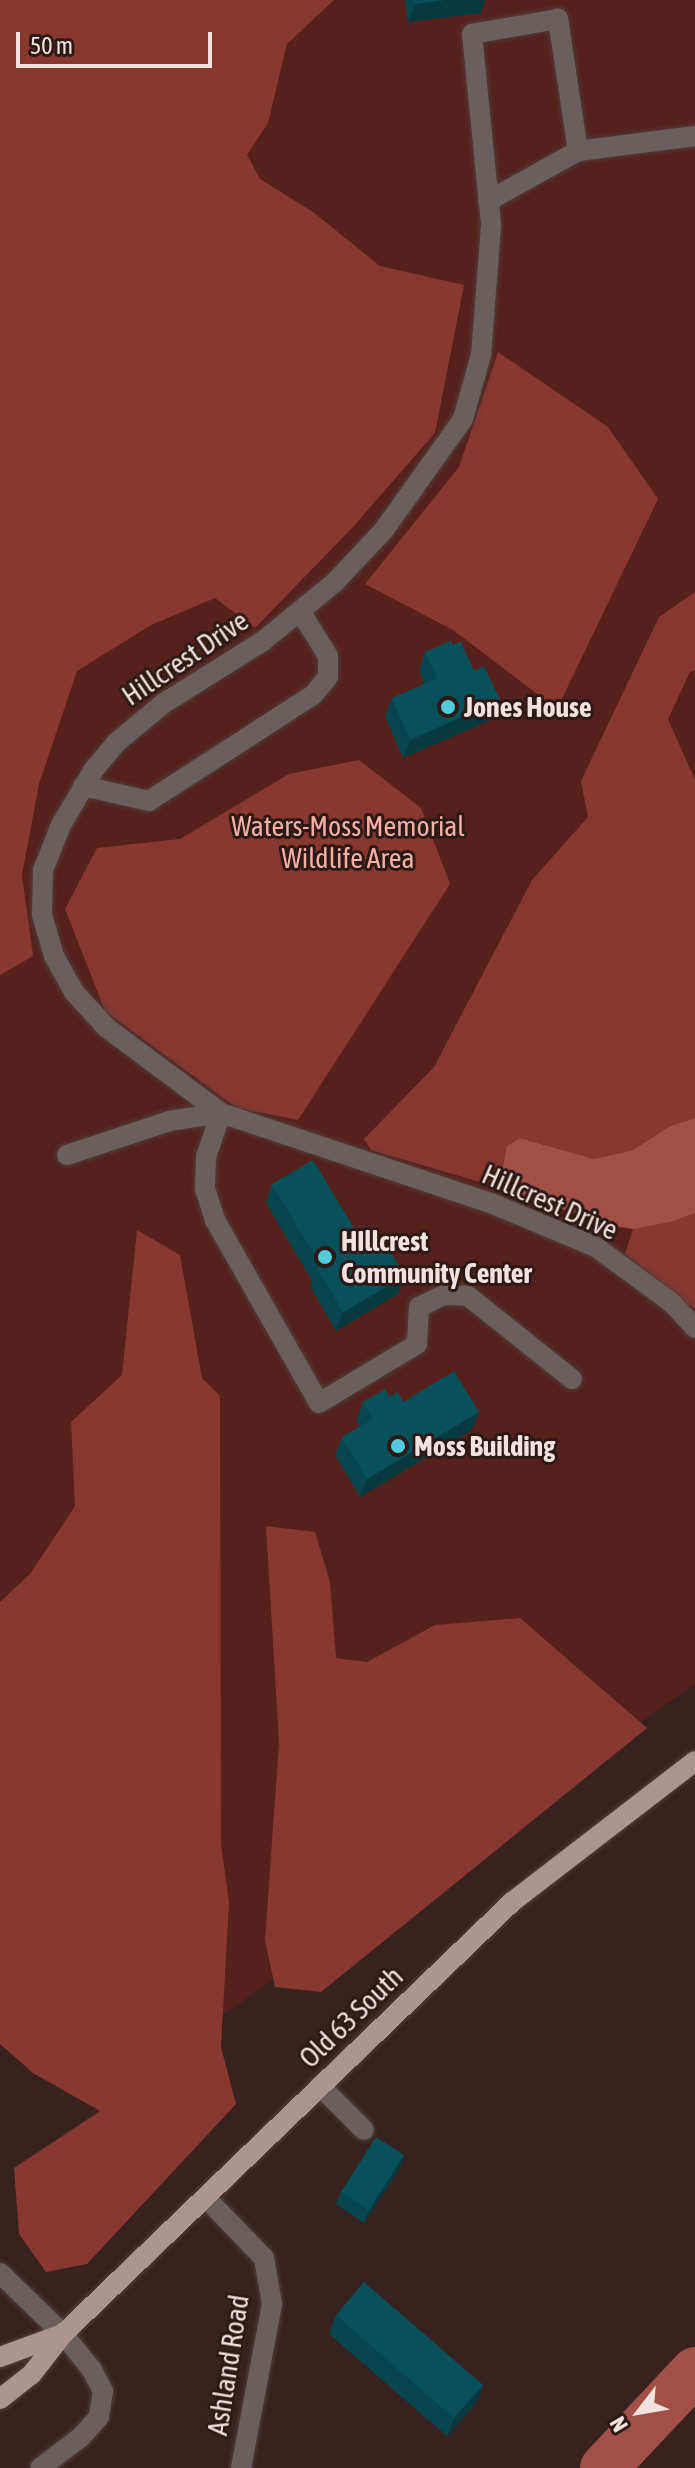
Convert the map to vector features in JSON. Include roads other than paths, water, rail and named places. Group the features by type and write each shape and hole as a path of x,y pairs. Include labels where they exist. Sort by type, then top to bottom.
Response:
{"main road":[{"name":"Old 63 South","path":"0,2399 31,2375 63,2334 512,1902 695,1761"},
{"name":"Old 63 South","path":"0,2357 63,2334"}],"street":[{"name":"Hillcrest Drive","path":"578,151 558,19 472,34 491,226 481,355 463,419 383,531 334,583 263,641 136,723 83,786 61,825 43,870 42,915 54,956 74,992 107,1028 221,1113 493,1204 596,1247 672,1303 695,1328"},
{"path":"488,201 578,151 695,136"},
{"path":"83,786 149,801 313,695 328,677 328,656 300,611"},
{"path":"67,1155 169,1121 221,1113 206,1157 205,1189 215,1220 319,1403 417,1344 419,1307 444,1295 468,1296 572,1379"},
{"path":"320,2086 364,2130"},
{"name":"Ashland Road","path":"206,2198 264,2258 272,2304 241,2468"},
{"path":"0,2273 63,2334 92,2370 103,2391 99,2417 81,2437 40,2468"}],"waterway":[{"path":"604,2468 695,2371"}],"place":[{"name":"Jones House","path":"448,707"},
{"name":"HIllcrest Community Center","path":"325,1257"},
{"name":"Moss Building","path":"398,1446"}],"park label":[{"name":"Waters-Moss Memorial Wildlife Area","path":"348,842"}]}
